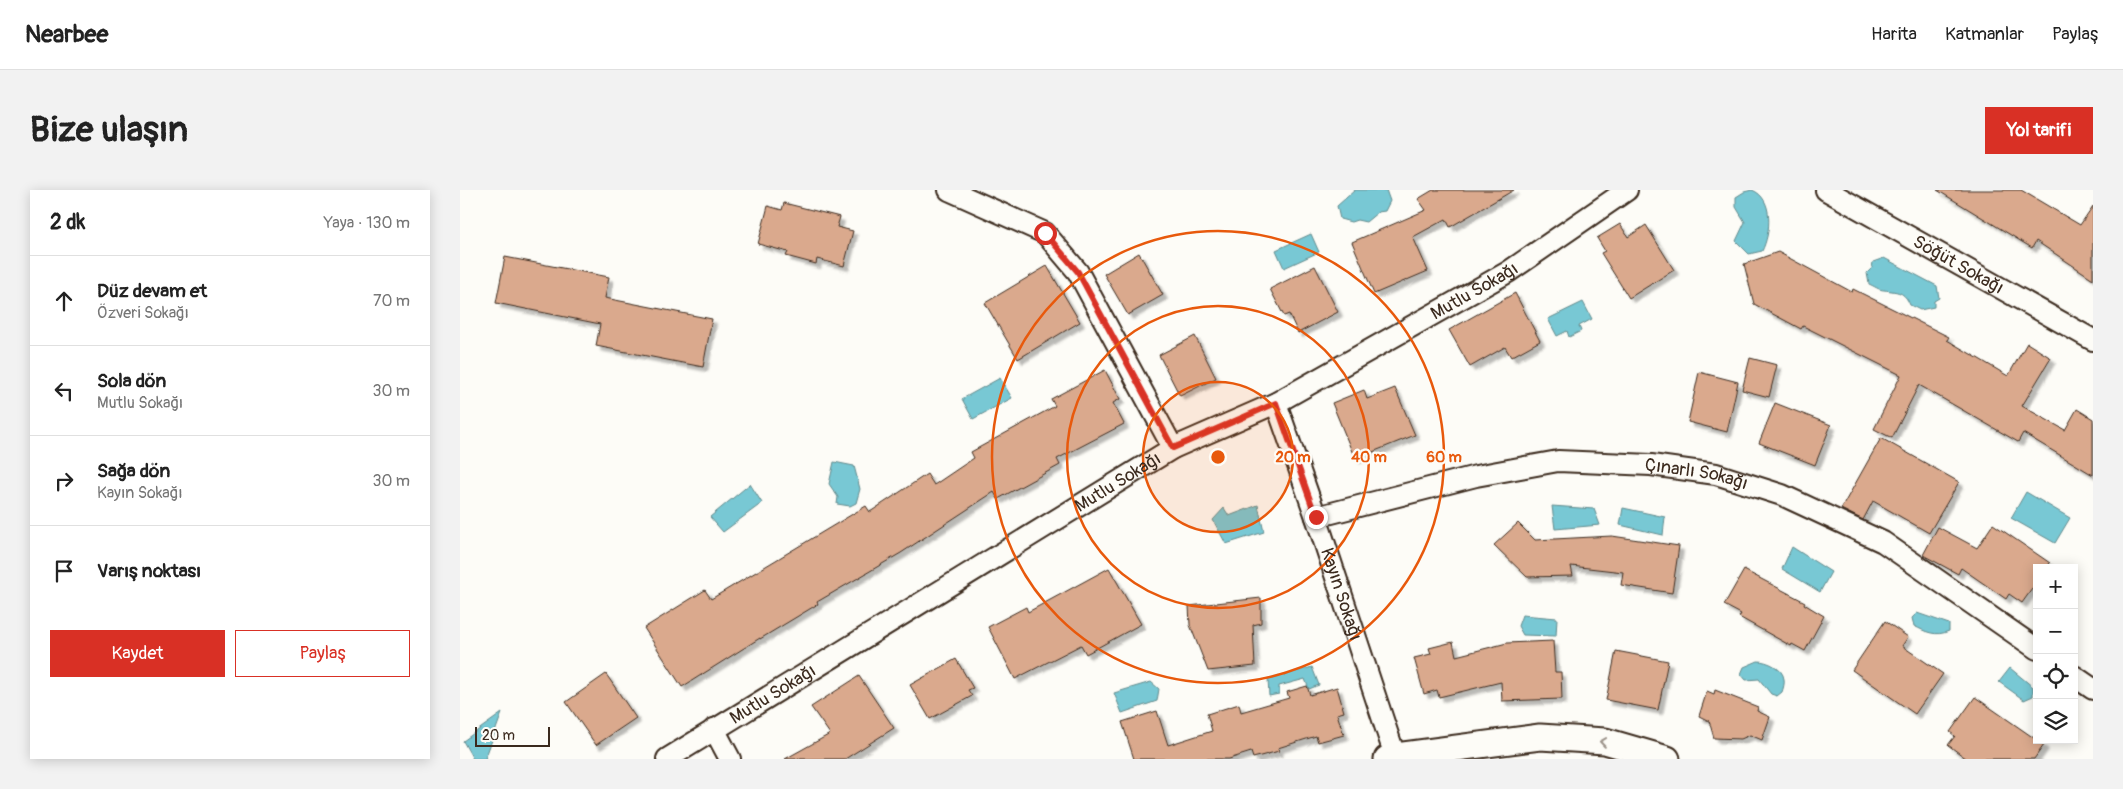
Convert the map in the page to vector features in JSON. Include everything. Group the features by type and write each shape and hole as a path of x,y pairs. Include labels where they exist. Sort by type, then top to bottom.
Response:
{"street":[{"path":"949,190 1045,233 1078,272 1173,448"},
{"name":"Mutlu Sokağı","path":"667,759 1173,448 1276,403 1508,272 1627,190"},
{"name":"Söğüt Sokağı","path":"1826,190 2093,340"},
{"name":"Kayın Sokağı","path":"1276,403 1316,517 1393,758"},
{"name":"Çınarlı Sokağı","path":"1316,517 1476,476 1558,461 1652,465 1716,474 1782,495 1883,542 2033,647"},
{"path":"2078,679 2093,689"},
{"path":"714,729 730,759"},
{"path":"1393,758 1540,737 1605,741 1667,759"}],"water":[{"path":"1355,190 1386,190 1390,201 1385,211 1378,212 1366,222 1357,220 1351,222 1340,219 1337,206"},
{"path":"1752,190 1764,200 1769,217 1769,226 1762,251 1749,254 1736,241 1745,222 1736,207 1736,197"},
{"path":"1311,234 1319,252 1284,268 1276,250"},
{"path":"1884,258 1937,286 1939,298 1934,301 1934,307 1920,310 1910,305 1900,293 1880,289 1869,284 1867,273 1872,268 1873,262"},
{"path":"1583,302 1592,319 1579,326 1581,331 1569,337 1567,331 1557,336 1548,319"},
{"path":"1000,378 1012,398 973,419 962,399"},
{"path":"834,462 854,466 860,489 856,503 850,506 837,504 838,497 829,484"},
{"path":"750,484 762,503 723,532 710,517"},
{"path":"2026,492 2070,518 2055,543 2011,518"},
{"path":"1258,505 1264,532 1226,544 1213,520 1224,508 1229,516"},
{"path":"1552,506 1594,509 1600,525 1555,529"},
{"path":"1623,508 1665,517 1663,535 1620,525"},
{"path":"1792,547 1831,572 1820,592 1782,569"},
{"path":"1917,613 1949,624 1949,631 1935,634 1914,626 1912,618"},
{"path":"1522,615 1557,618 1556,636 1523,635 1518,626"},
{"path":"1758,661 1766,662 1778,668 1783,675 1783,689 1777,696 1771,694 1759,679 1746,680 1741,674 1744,667"},
{"path":"1312,667 1319,685 1309,689 1305,679 1279,686 1279,694 1269,696 1268,680"},
{"path":"2010,668 2033,687 2033,696 2024,700 1999,682"},
{"path":"1151,682 1159,689 1157,701 1122,713 1114,693"},
{"path":"502,713 485,759 473,759 463,741"}],"building":[{"path":"1433,190 1514,190 1450,227 1446,219 1413,237 1428,271 1374,294 1352,242 1426,210 1418,199"},
{"path":"1937,190 2021,190 2080,225 2093,206 2093,279 2036,241 2032,248"},
{"path":"784,203 840,217 837,227 853,231 844,266 817,259 816,264 786,256 788,252 758,244 768,206 782,210"},
{"path":"1620,224 1628,237 1646,225 1674,270 1629,298 1601,253 1605,251 1597,238"},
{"path":"1778,252 1852,292 1853,289 1949,337 1947,340 2008,376 2027,343 2051,358 2022,406 2065,430 2077,409 2093,419 2093,475 2023,433 2018,442 1919,385 1892,438 1874,429 1901,375 1803,326 1801,329 1754,304 1744,264"},
{"path":"1139,253 1163,295 1128,315 1104,274"},
{"path":"505,257 609,277 605,298 712,319 703,367 596,346 600,324 496,303"},
{"path":"1047,266 1080,322 1018,359 985,303"},
{"path":"1315,266 1338,312 1298,333 1289,314 1284,316 1270,289"},
{"path":"1515,293 1540,341 1511,357 1505,347 1470,367 1449,330"},
{"path":"1195,336 1216,378 1180,396 1159,355"},
{"path":"1750,358 1777,365 1769,397 1742,390"},
{"path":"1105,370 1120,399 1113,403 1124,424 1057,459 1060,465 998,499 994,492 901,553 817,602 818,604 682,687 644,628 705,590 711,599 866,506 870,512 927,474 934,485 974,458 971,452 1055,406 1051,399"},
{"path":"1699,372 1738,382 1727,432 1688,422"},
{"path":"1395,388 1415,435 1355,459 1332,403 1364,390 1367,399"},
{"path":"1775,403 1831,425 1815,465 1759,443"},
{"path":"1881,438 1959,482 1929,533 1873,501 1863,520 1841,509"},
{"path":"1518,523 1535,540 1612,536 1679,546 1672,593 1621,585 1623,572 1571,566 1573,576 1527,577 1494,545"},
{"path":"1993,524 2050,563 2033,564 2033,588 2022,603 2009,594 2006,599 1961,568 1958,574 1923,555 1938,527 1977,548"},
{"path":"1109,568 1141,624 1086,654 1081,645 1015,679 988,627 1026,607 1028,612"},
{"path":"1744,570 1805,602 1804,604 1824,616 1805,651 1792,644 1791,646 1739,617 1741,614 1724,605"},
{"path":"1261,598 1261,623 1253,625 1255,666 1208,671 1190,625 1189,606"},
{"path":"1885,621 1908,637 1902,646 1943,674 1915,714 1852,670"},
{"path":"1553,641 1555,672 1561,672 1562,699 1502,701 1501,682 1439,697 1437,690 1424,694 1414,658 1431,654 1429,648 1453,642 1456,656 1507,643"},
{"path":"1616,651 1668,661 1658,710 1606,700"},
{"path":"956,659 973,688 968,690 972,696 930,719 910,685"},
{"path":"606,674 636,718 596,745 566,702"},
{"path":"859,676 894,728 845,759 785,759 830,734 811,707"},
{"path":"1307,686 1310,695 1337,687 1344,712 1337,714 1344,735 1318,742 1316,736 1278,748 1279,751 1253,758 1251,752 1229,759 1134,759 1122,722 1157,711 1168,745 1212,731 1207,714 1239,704 1241,712 1289,698 1287,692"},
{"path":"1715,690 1758,707 1757,711 1770,717 1762,740 1750,735 1741,739 1714,738 1709,721 1699,716 1707,691 1714,694"},
{"path":"1975,697 2033,737 2033,744 2044,745 2034,759 1967,759 1948,745 1955,736 1950,732"}],"route":[{"path":"1045,233 1078,272 1173,448 1276,403 1316,517"}]}
